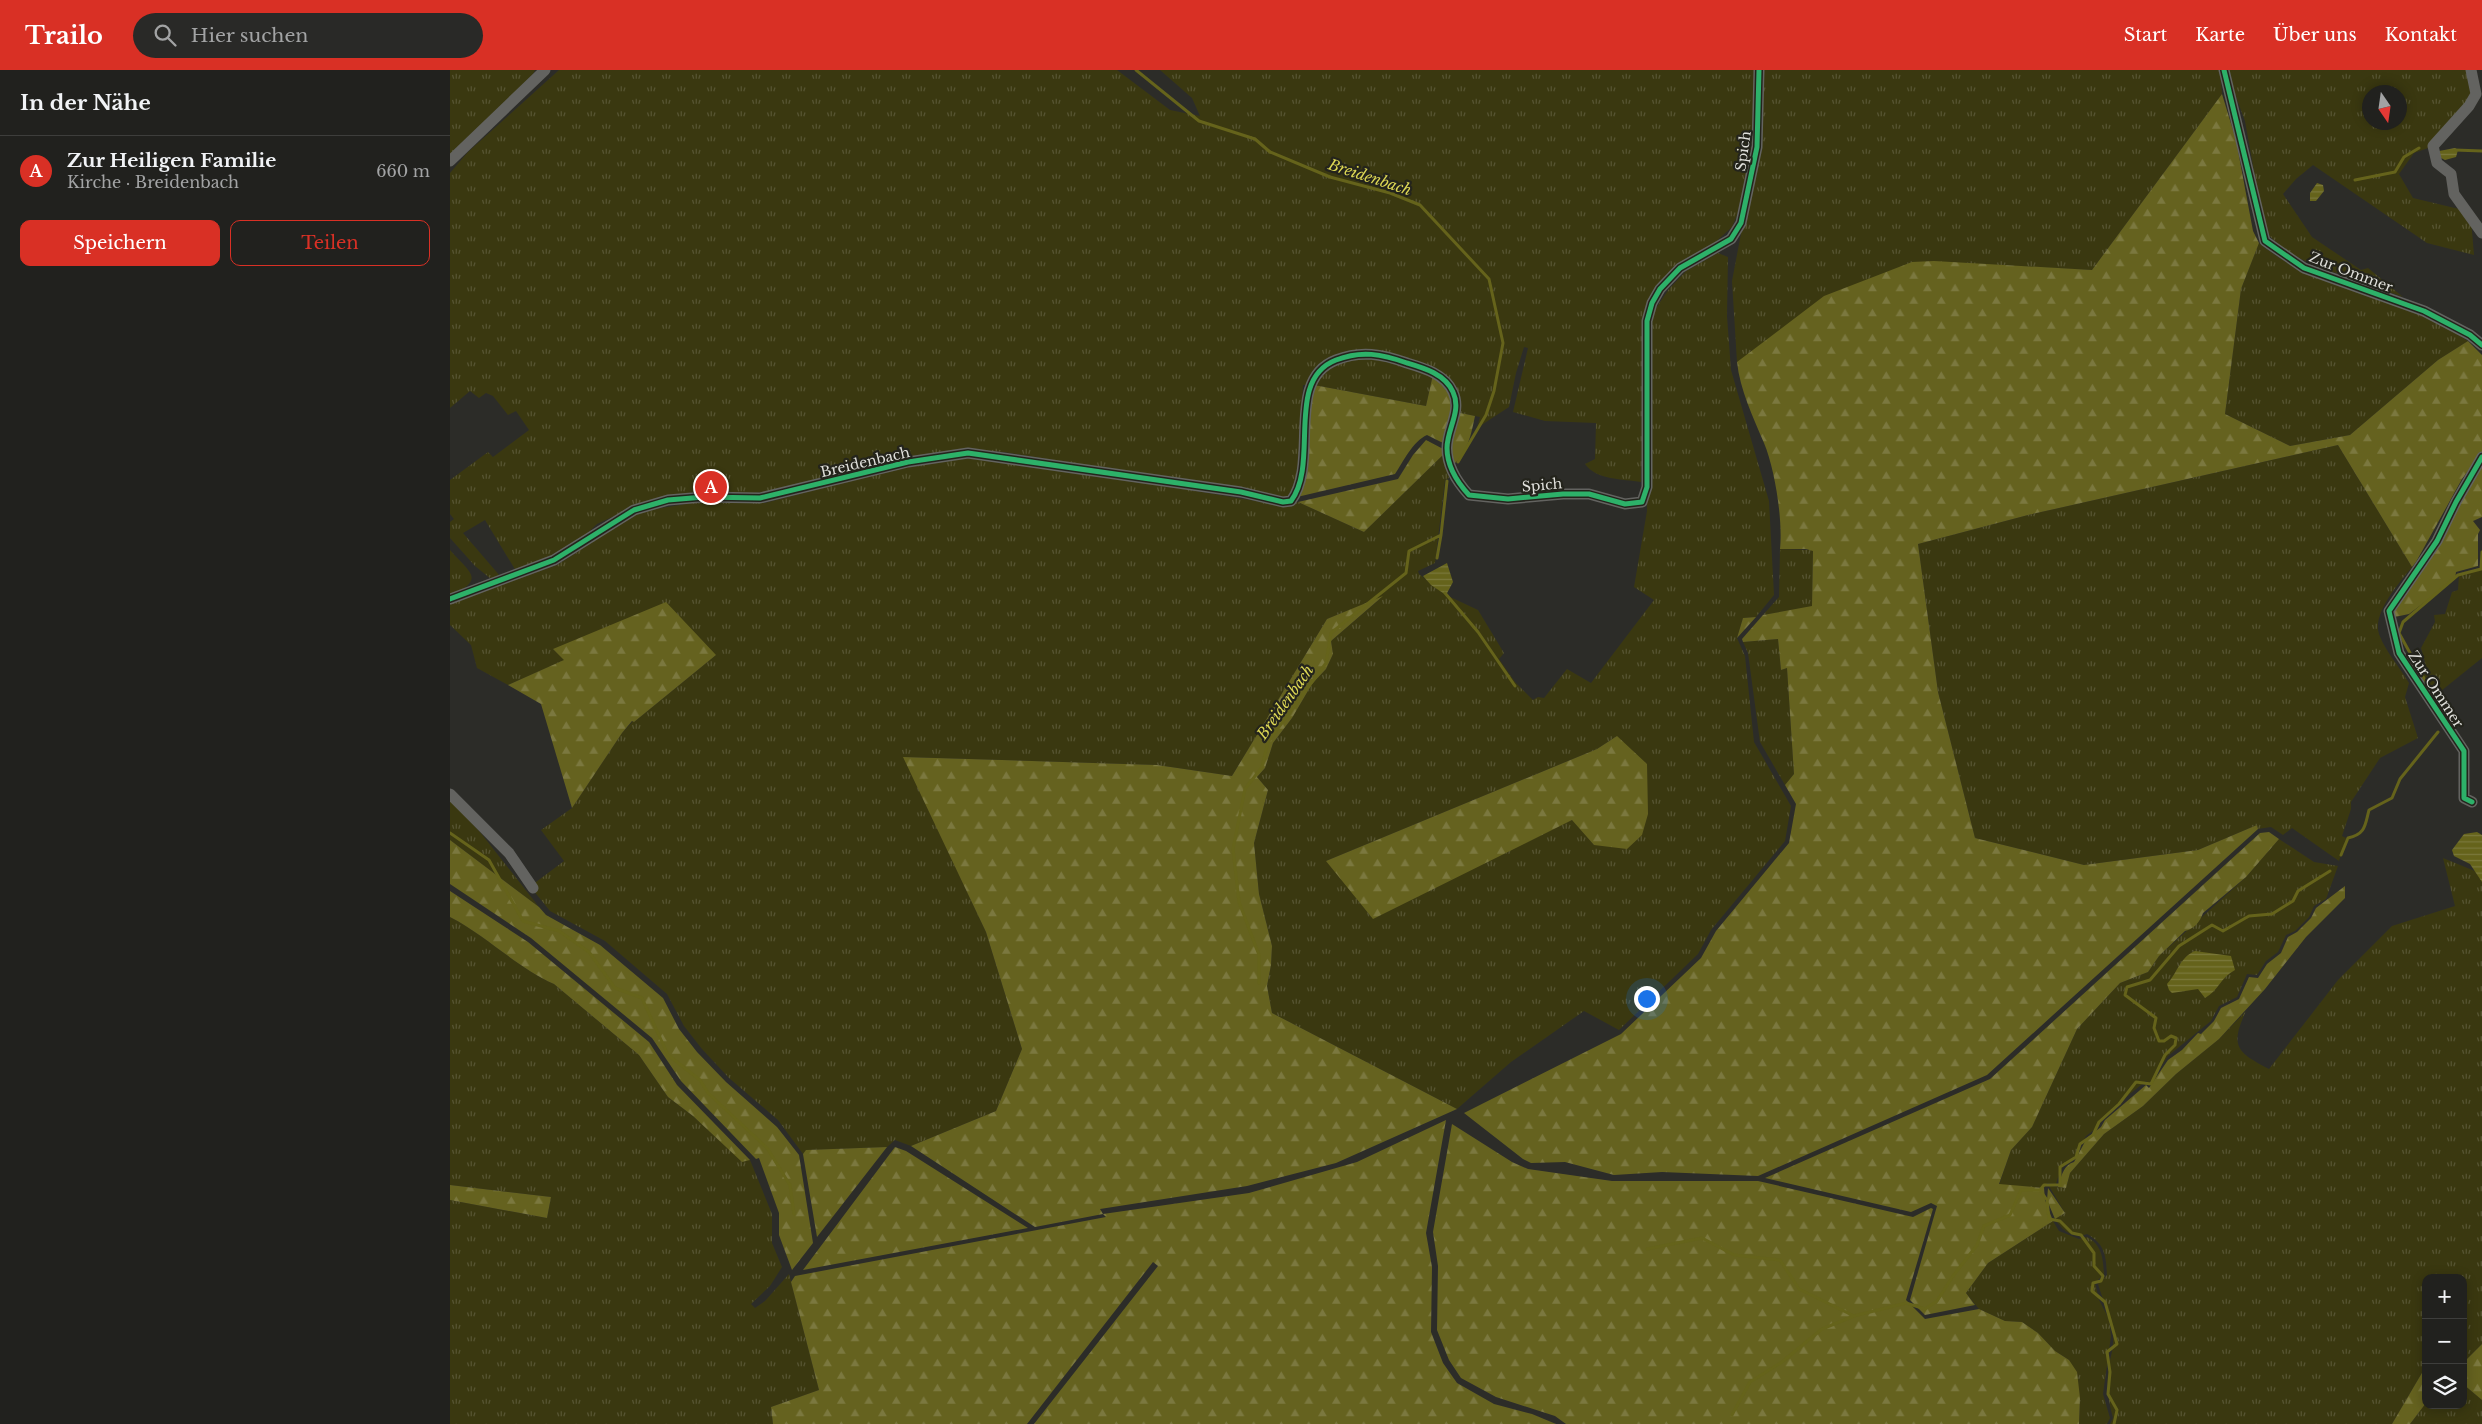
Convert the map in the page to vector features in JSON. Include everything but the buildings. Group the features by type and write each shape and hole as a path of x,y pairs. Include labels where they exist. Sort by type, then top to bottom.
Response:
{"street":[{"path":"450,161 545,70"},
{"name":"Spich","path":"1299,490 1304,472 1307,402 1312,382 1321,368 1331,362 1355,354 1369,354 1384,355 1431,371 1447,382 1454,394 1456,411 1447,448 1450,466 1469,495 1508,499 1581,494 1604,497 1625,504 1642,502 1647,487 1647,321 1660,289 1680,268 1731,239 1741,223 1757,147 1759,70"},
{"name":"Zur Ommer","path":"2224,70 2265,241 2304,268 2424,310 2470,335 2482,344"},
{"path":"2470,70 2476,94 2469,106 2434,146 2437,163 2451,174 2454,194 2482,233"},
{"name":"Breidenbach","path":"450,599 554,560 634,510 668,500 704,497 760,498 908,462 968,454 1241,492 1283,502 1291,501 1299,490"},
{"name":"Zur Ommer","path":"2472,802 2464,798 2464,751 2400,653 2389,611 2437,541 2482,457"},
{"path":"450,794 509,853 533,888"}],"green space":[{"path":"450,70 535,70 450,156"},
{"path":"559,70 1117,70 1170,110 1200,116 1192,98 1160,70 1756,70 1754,129 1742,203 1732,227 1647,304 1641,482 1603,476 1585,464 1595,459 1596,423 1545,421 1513,412 1528,348 1524,347 1509,407 1477,428 1480,417 1451,411 1434,370 1426,406 1314,385 1303,385 1297,489 1286,498 1004,452 975,450 787,490 730,495 727,478 699,484 701,495 638,505 597,524 572,548 516,571 485,520 463,533 500,576 491,579 475,566 450,538 450,522 454,519 450,514 450,480 488,452 493,457 529,430 516,411 508,415 493,396 486,393 479,398 470,391 450,408 450,173 468,152"},
{"path":"1761,70 2220,70 2222,94 2092,270 1996,265 1892,270 1737,362 1732,281 1747,202"},
{"path":"2226,70 2474,70 2472,91 2463,108 2431,147 2414,153 2399,174 2413,198 2459,209 2471,219 2474,255 2427,243 2313,165 2296,179 2283,194 2312,237 2361,270 2368,268 2403,297 2311,264 2287,252 2265,232 2245,121"},
{"path":"2222,94 2236,140 2253,231 2259,243 2241,289 2225,414 2290,446 2350,435 2438,360 2468,341 2482,355 2482,452 2462,479 2416,562 2412,567 2338,445 2028,515 1918,544 1938,692 1975,838 2084,865 2198,850 2257,825 2258,829 1987,1075 1758,1176 1662,1172 1614,1175 1565,1162 1531,1163 1523,1159 1464,1113 1621,1034 1701,958 1716,931 1789,843 1796,804 1785,785 1794,774 1787,668 1781,670 1778,639 1743,642 1742,639 1763,615 1812,606 1813,551 1806,549 1780,549 1779,510 1772,467 1744,393 1737,362 1824,296 1912,262 1934,261 2092,270"},
{"path":"2259,243 2278,257 2318,278 2426,316 2468,341 2438,360 2350,435 2290,446 2225,414 2241,289"},
{"path":"1718,253 1728,257 1727,316 1731,370 1769,501 1774,595 1756,617 1743,618 1737,638 1745,656 1754,742 1791,806 1785,841 1711,930 1698,954 1619,1030 1584,1011 1511,1062 1457,1109 1272,1013 1267,986 1272,946 1259,894 1254,843 1268,790 1257,777 1265,768 1273,743 1292,718 1312,684 1326,669 1333,654 1331,641 1381,598 1327,619 1232,776 1157,765 904,757 986,932 1022,1049 996,1111 911,1146 895,1140 887,1147 807,1150 803,1154 778,1120 729,1078 702,1049 684,1026 667,994 605,941 550,911 503,853 532,885 564,861 541,830 572,808 622,733 633,721 716,655 553,649 565,660 508,685 477,668 471,645 450,625 450,602 557,565 579,551 603,531 643,511 698,502 765,503 906,466 965,458 1035,464 1286,506 1298,502 1364,532 1447,451 1449,478 1445,480 1435,563 1418,571 1419,574 1446,595 1478,610 1504,653 1499,659 1515,682 1533,700 1538,697 1544,698 1567,669 1591,683 1654,600 1634,587 1647,511 1647,386 1650,329 1654,311 1669,289 1686,271","holes":["1617,736 1594,845 1573,820 1326,861 1597,749"]},
{"path":"1434,370 1450,394 1451,411 1475,416 1465,449 1453,465 1451,447 1427,435 1417,442 1395,474 1297,497 1314,385 1426,406"},
{"path":"1426,440 1447,451 1364,532 1298,502 1398,479 1413,455"},
{"path":"2338,445 2412,567 2388,598 2378,626 2379,634 2385,646 2409,683 2405,697 2418,738 2380,758 2351,802 2351,809 2342,836 2346,838 2339,861 2292,828 2283,835 2271,827 2258,829 2257,825 2198,850 2084,865 1975,838 1938,692 1918,544 2028,515"},
{"path":"2482,466 2482,517 2473,521 2480,530 2478,534 2478,566 2456,572 2455,579 2409,614 2390,618"},
{"path":"1780,549 1813,550 1812,607 1763,615 1779,597"},
{"path":"450,550 469,571 471,580 461,591 450,597"},
{"path":"2482,568 2482,658 2431,699 2416,672 2417,667 2425,662 2421,648 2435,622 2434,615 2445,614 2452,592 2458,590 2459,575"},
{"path":"1383,596 1331,641 1333,654 1326,669 1312,684 1292,718 1273,743 1265,768 1257,777 1268,790 1254,843 1259,894 1272,946 1267,986 1272,1013 1457,1109 1336,1163 1247,1186 1100,1209 1103,1214 1035,1227 911,1146 996,1111 1022,1049 986,932 903,757 1157,765 1232,776 1327,619"},
{"path":"666,602 716,655 634,722 632,721 572,808 541,704 508,685 564,660 553,649"},
{"path":"1756,617 1737,638 1743,618"},
{"path":"1778,639 1781,670 1787,668 1794,774 1785,785 1760,742 1748,653 1743,642"},
{"path":"1617,736 1647,764 1648,814 1642,835 1627,849 1594,845 1572,820 1373,919 1326,861 1597,749"},
{"path":"450,800 480,832 539,907 450,840"},
{"path":"2269,832 2279,839 2246,877 2203,913 2196,925 2185,931 2159,956 2148,972 2120,983 2077,1029 2032,1127 2011,1150 1999,1184 2044,1188 2045,1200 2053,1221 1988,1263 1966,1293 1975,1305 1925,1315 1910,1300 1937,1206 1931,1203 1911,1212 1765,1178 1990,1079 2260,833"},
{"path":"2279,839 2314,862 2338,866 2326,899 2314,906 2309,917 2295,931 2286,935 2278,952 2266,961 2257,975 2247,974 2237,997 2219,1006 2211,1021 2168,1056 2149,1084 2146,1081 2103,1117 2098,1127 2086,1136 2073,1159 2066,1163 2056,1184 2047,1183 2044,1188 1999,1185 2011,1150 2032,1127 2077,1029 2120,983 2148,972 2159,956 2246,877"},
{"path":"450,840 539,907 546,915 600,945 663,998 679,1029 697,1052 726,1082 777,1127 799,1155 813,1243 792,1270 779,1235 779,1213 759,1158 756,1159 681,1081 652,1038 531,938 450,884"},
{"path":"2443,858 2482,874 2482,1344 2467,1359 2467,1274 2422,1274 2422,1373 2392,1424 2110,1424 2113,1418 2109,1399 2108,1379 2113,1335 2109,1316 2098,1284 2107,1275 2105,1256 2101,1246 2093,1238 2087,1234 2072,1235 2058,1223 2055,1219 2065,1213 2049,1186 2066,1188 2070,1173 2104,1134 2143,1106 2176,1074 2219,1039 2246,1011 2238,1032 2239,1047 2249,1058 2269,1069 2338,980 2392,926 2455,906"},
{"path":"2345,886 2345,898 2306,937 2265,989 2219,1039 2176,1074 2143,1106 2104,1134 2070,1173 2066,1188 2058,1187 2065,1169 2074,1162 2087,1138 2146,1085 2149,1088 2168,1060 2182,1050 2198,1033 2201,1034 2214,1021 2221,1008 2239,999 2249,977 2258,978 2267,964 2281,953 2288,937 2297,932 2311,918 2316,908"},
{"path":"450,891 528,942 649,1042 677,1085 750,1160 742,1162 693,1116 668,1097 639,1055 554,984 527,969 477,933 450,917"},
{"path":"450,917 477,933 527,969 554,984 639,1055 668,1097 693,1116 742,1161 750,1160 772,1214 772,1243 782,1267 770,1286 751,1304 755,1308 765,1301 789,1274 819,1390 771,1407 773,1424 450,1424 450,1200 547,1218 551,1197 450,1185"},
{"path":"1446,1120 1426,1233 1432,1267 1431,1332 1443,1363 1457,1383 1494,1404 1532,1414 1556,1424 1034,1424 1158,1266 1153,1262 1027,1424 773,1424 771,1407 819,1390 791,1282 795,1276 1106,1217 1103,1214 1249,1193 1357,1162"},
{"path":"1452,1124 1512,1162 1528,1169 1612,1181 1758,1181 1913,1217 1931,1208 1933,1209 1906,1300 1925,1319 1979,1309 2005,1321 2022,1322 2038,1333 2055,1351 2069,1360 2077,1372 2080,1398 2079,1424 1566,1424 1555,1416 1496,1397 1461,1378 1449,1360 1437,1330 1438,1266 1433,1232"},
{"path":"887,1147 817,1237 803,1154 806,1150"},
{"path":"895,1147 906,1151 1028,1228 803,1270"},
{"path":"450,1185 551,1197 547,1218 450,1200"},
{"path":"2048,1188 2065,1213 2055,1219 2047,1200"},
{"path":"2053,1221 2059,1231 2079,1239 2087,1237 2092,1240 2099,1248 2102,1257 2104,1274 2095,1283 2099,1300 2109,1319 2111,1336 2103,1394 2110,1418 2107,1424 2079,1424 2080,1398 2069,1360 2055,1351 2038,1333 2022,1322 2005,1321 1979,1309 1966,1293 1988,1263"},
{"path":"2482,1344 2482,1400 2467,1387 2467,1359"},
{"path":"2422,1373 2422,1408 2410,1424 2392,1424"},
{"path":"2467,1387 2482,1400 2482,1424 2410,1424 2422,1408 2467,1409"}],"shaded area":[{"path":"2455,148 2458,150 2456,157 2445,160 2439,157 2439,151"},
{"path":"2317,183 2323,185 2324,191 2316,201 2310,201 2310,193"},
{"path":"1447,563 1453,582 1446,595 1431,585 1423,576"},
{"path":"2477,832 2482,835 2482,882 2470,864 2454,856 2452,850 2464,834"},
{"path":"2195,951 2231,956 2235,970 2226,976 2213,992 2205,998 2198,989 2172,993 2167,984 2182,961"}],"waterway":[{"name":"Breidenbach","path":"1136,70 1199,121 1255,139 1270,152 1330,177 1390,193 1420,205 1489,279 1503,343 1494,391 1486,415 1458,462"},
{"path":"2355,180 2395,172 2404,157 2419,148"},
{"path":"2455,150 2482,151"},
{"name":"Breidenbach","path":"1259,983 1259,955 1239,902 1233,849 1245,789 1262,767 1268,742 1326,663 1331,633 1406,573 1409,551 1441,535 1447,481"},
{"path":"1437,558 1441,535"},
{"path":"2432,693 2399,633 2403,622 2458,575 2481,569 2482,552"},
{"path":"1445,593 1478,632 1515,686"},
{"path":"2341,855 2348,838 2358,834 2364,828 2369,810 2392,798 2400,779 2438,732"},
{"path":"450,833 489,860 523,921 559,931 589,952 615,988 642,998 668,1055 700,1080 708,1093 767,1148 790,1185 794,1214"},
{"path":"2114,1424 2117,1410 2108,1394 2110,1372 2107,1352 2117,1344 2105,1302 2092,1291 2093,1283 2101,1281 2103,1276 2094,1266 2094,1253 2081,1235 2072,1233 2060,1221 2049,1219 2047,1200 2040,1190 2044,1185 2060,1185 2060,1167 2076,1157 2080,1144 2093,1135 2099,1122 2119,1104 2136,1082 2151,1084 2165,1055 2175,1045 2176,1038 2171,1036 2164,1041 2159,1041 2154,1028 2156,1018 2125,995 2127,987 2150,980 2179,946 2212,925 2223,931 2249,916 2272,914 2293,901 2298,891 2330,871"},
{"path":"1647,1249 1702,1238 1734,1255 1780,1260 1799,1289 1854,1316 1906,1303 1925,1309 1937,1301 1953,1276 1977,1245 1984,1226 2010,1215 2021,1190 2040,1190"},
{"path":"1732,1415 1750,1382 1782,1362 1822,1329 1854,1316"}],"cycle path":[{"path":"450,599 554,560 634,510 668,500 704,497 760,498 908,462 968,453 1241,492 1283,502 1291,501 1299,485 1303,465 1305,423 1311,385 1320,370 1336,360 1363,354 1389,357 1420,367 1439,376 1449,386 1453,392 1456,406 1448,441 1447,455 1454,473 1469,495 1508,499 1563,494 1589,494 1625,504 1642,502 1647,487 1647,321 1652,303 1660,289 1680,268 1731,239 1741,223 1757,147 1759,70"},
{"path":"2224,70 2265,241 2304,268 2424,311 2470,335 2482,345"},
{"path":"2472,802 2464,798 2464,751 2399,653 2389,611 2437,541 2456,502 2482,457"}],"place":[{"name":"Zur Heiligen Familie","path":"711,487"}]}
